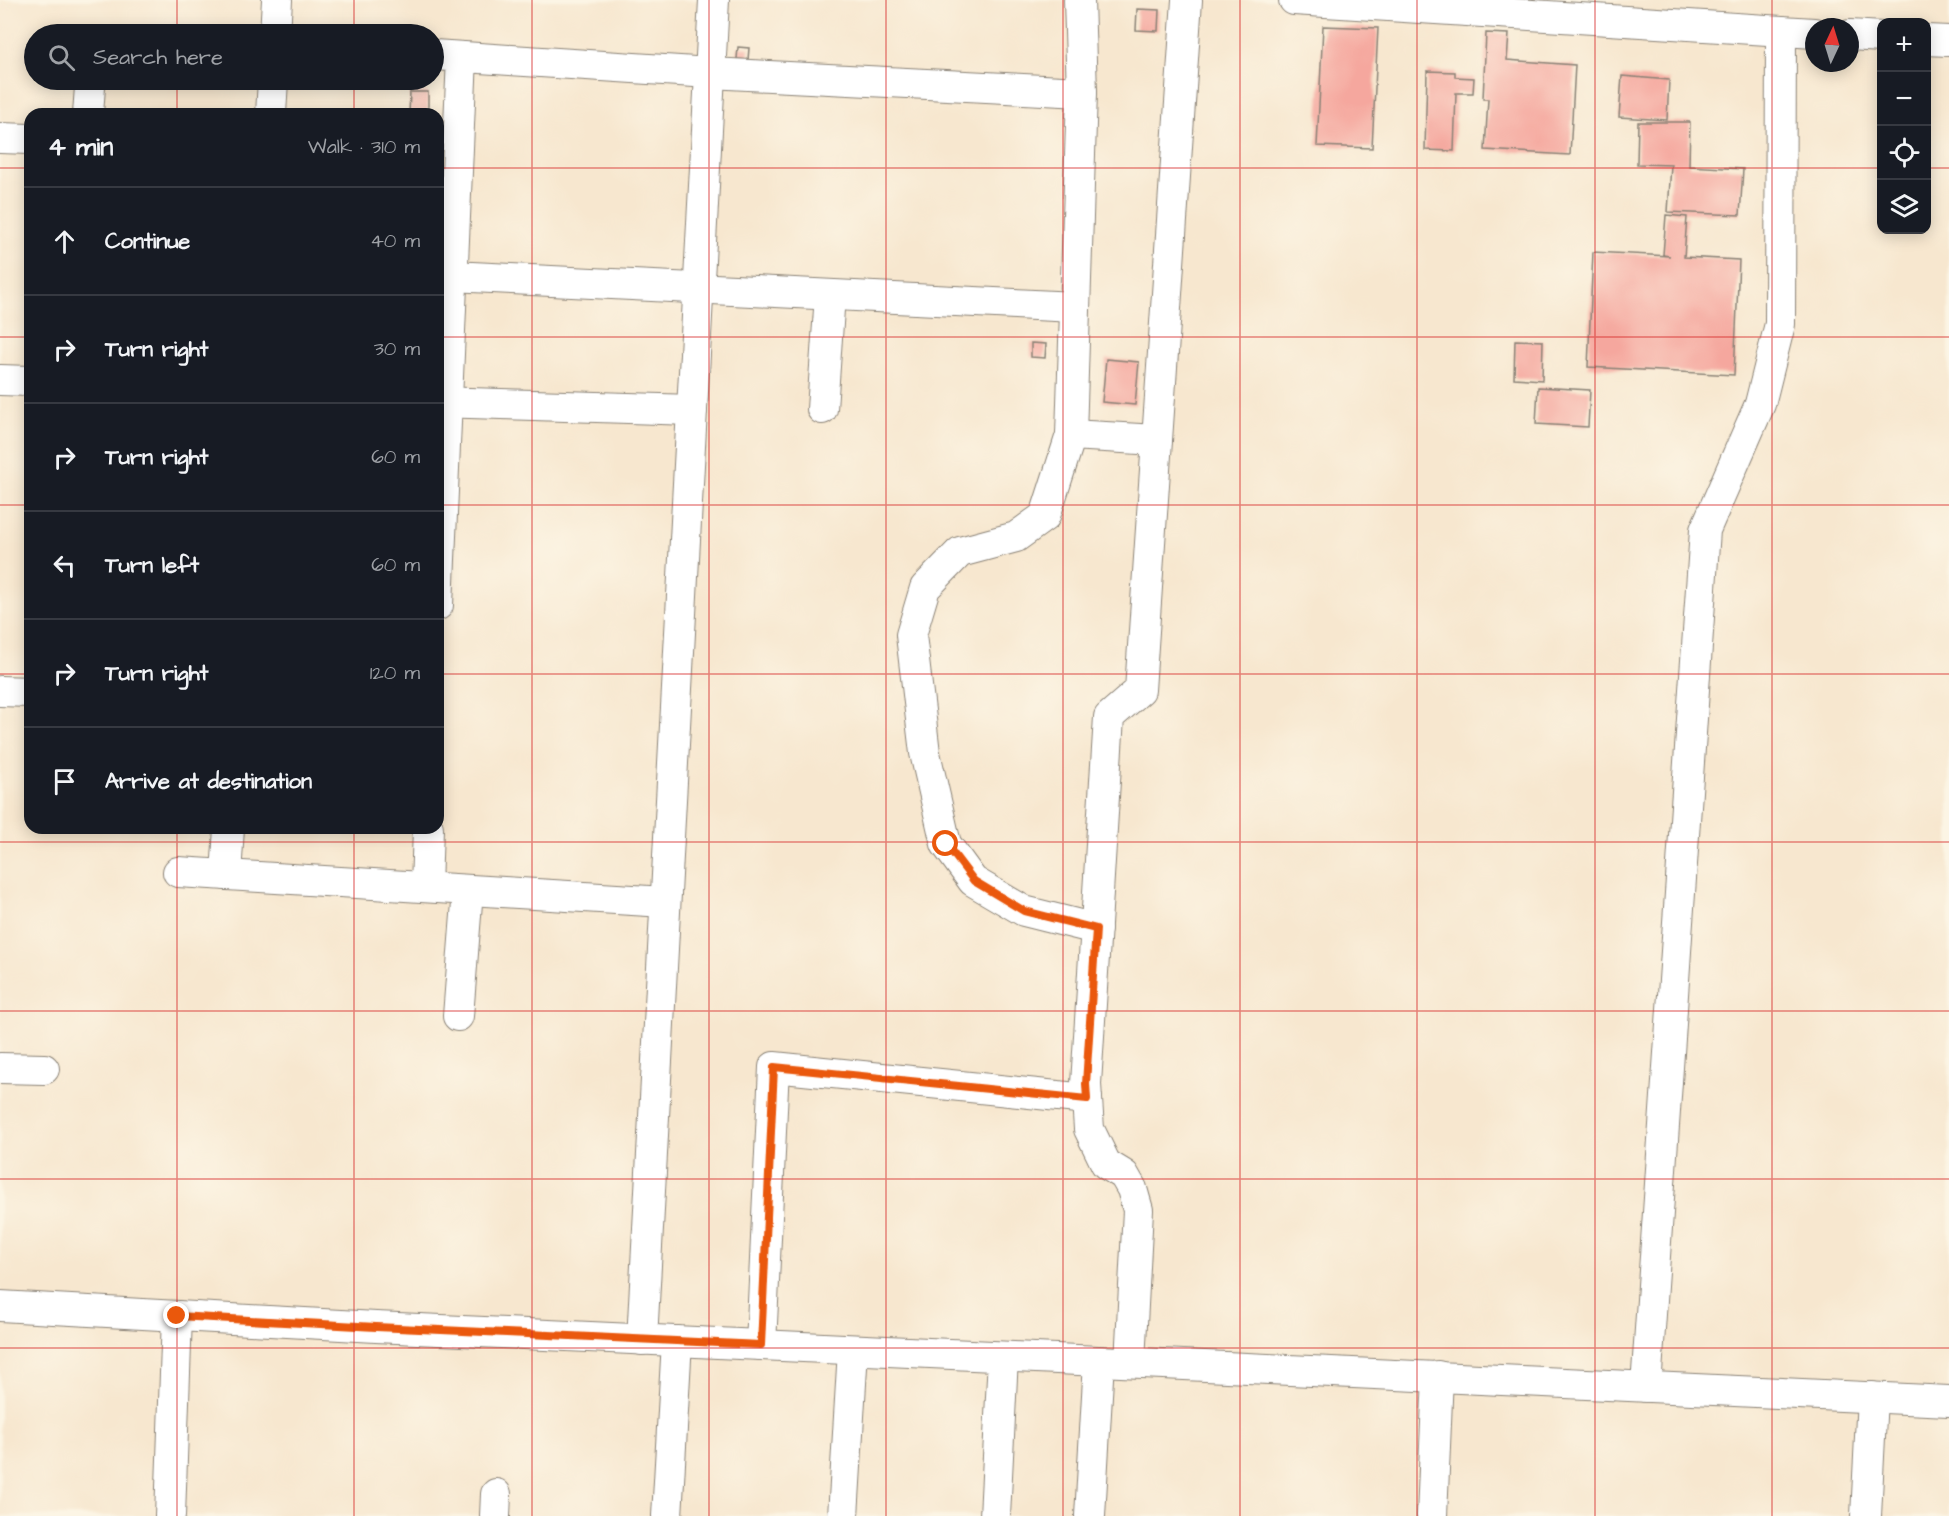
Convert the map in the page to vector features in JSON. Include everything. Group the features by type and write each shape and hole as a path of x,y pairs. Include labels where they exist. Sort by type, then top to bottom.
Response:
{"street":[{"path":"276,24 277,0"},
{"path":"642,1340 714,0"},
{"path":"1079,0 1082,92 1071,435 1045,516 1016,537 960,552 925,588 911,635 925,753 946,844 974,881 1024,911 1096,929"},
{"path":"1130,1362 1138,1210 1132,1189 1124,1175 1106,1164 1089,1129 1086,1084 1109,717 1140,690 1187,0"},
{"path":"1294,0 1805,32"},
{"path":"1647,1387 1705,530 1760,404 1780,324 1781,31"},
{"path":"1859,36 1877,37"},
{"path":"1931,40 1949,41"},
{"path":"444,377 452,276 448,56 710,74 1082,92"},
{"path":"271,108 272,90"},
{"path":"0,138 24,140"},
{"path":"452,276 1075,307"},
{"path":"822,409 830,295"},
{"path":"0,380 24,381"},
{"path":"444,402 692,410"},
{"path":"1071,435 1157,440"},
{"path":"0,691 24,692"},
{"path":"226,875 229,834"},
{"path":"426,887 428,834"},
{"path":"178,872 665,902"},
{"path":"459,1016 468,890"},
{"path":"761,1345 774,1067 1087,1099"},
{"path":"0,1068 44,1069"},
{"path":"0,1306 642,1340 1949,1401"},
{"path":"170,1516 177,1316"},
{"path":"667,1516 677,1341"},
{"path":"843,1516 853,1350"},
{"path":"995,1516 1003,1357"},
{"path":"1090,1516 1099,1361"},
{"path":"1432,1516 1437,1376"},
{"path":"1866,1516 1872,1397"}],"building":[{"path":"1137,9 1159,10 1158,31 1136,30"},
{"path":"1323,26 1378,28 1372,148 1317,146"},
{"path":"1486,33 1509,34 1507,60 1575,65 1570,155 1485,150 1488,99 1483,99"},
{"path":"738,47 749,48 748,60 737,59"},
{"path":"1427,71 1455,72 1455,77 1474,78 1473,93 1456,93 1454,151 1425,150"},
{"path":"1622,76 1669,80 1667,120 1619,117"},
{"path":"410,92 428,92 428,108 409,108"},
{"path":"1638,122 1690,122 1689,166 1743,169 1740,215 1668,212 1671,165 1637,164"},
{"path":"1666,215 1687,217 1684,257 1739,260 1734,375 1588,367 1593,252 1670,256 1663,255"},
{"path":"1515,340 1543,341 1542,380 1514,378"},
{"path":"1031,343 1046,344 1045,358 1031,357"},
{"path":"1106,359 1139,362 1135,405 1102,402"},
{"path":"1538,387 1590,390 1588,427 1536,424"}],"route":[{"path":"177,1316 761,1345 774,1067 1087,1099 1096,929 1024,911 974,881 946,844"}]}
